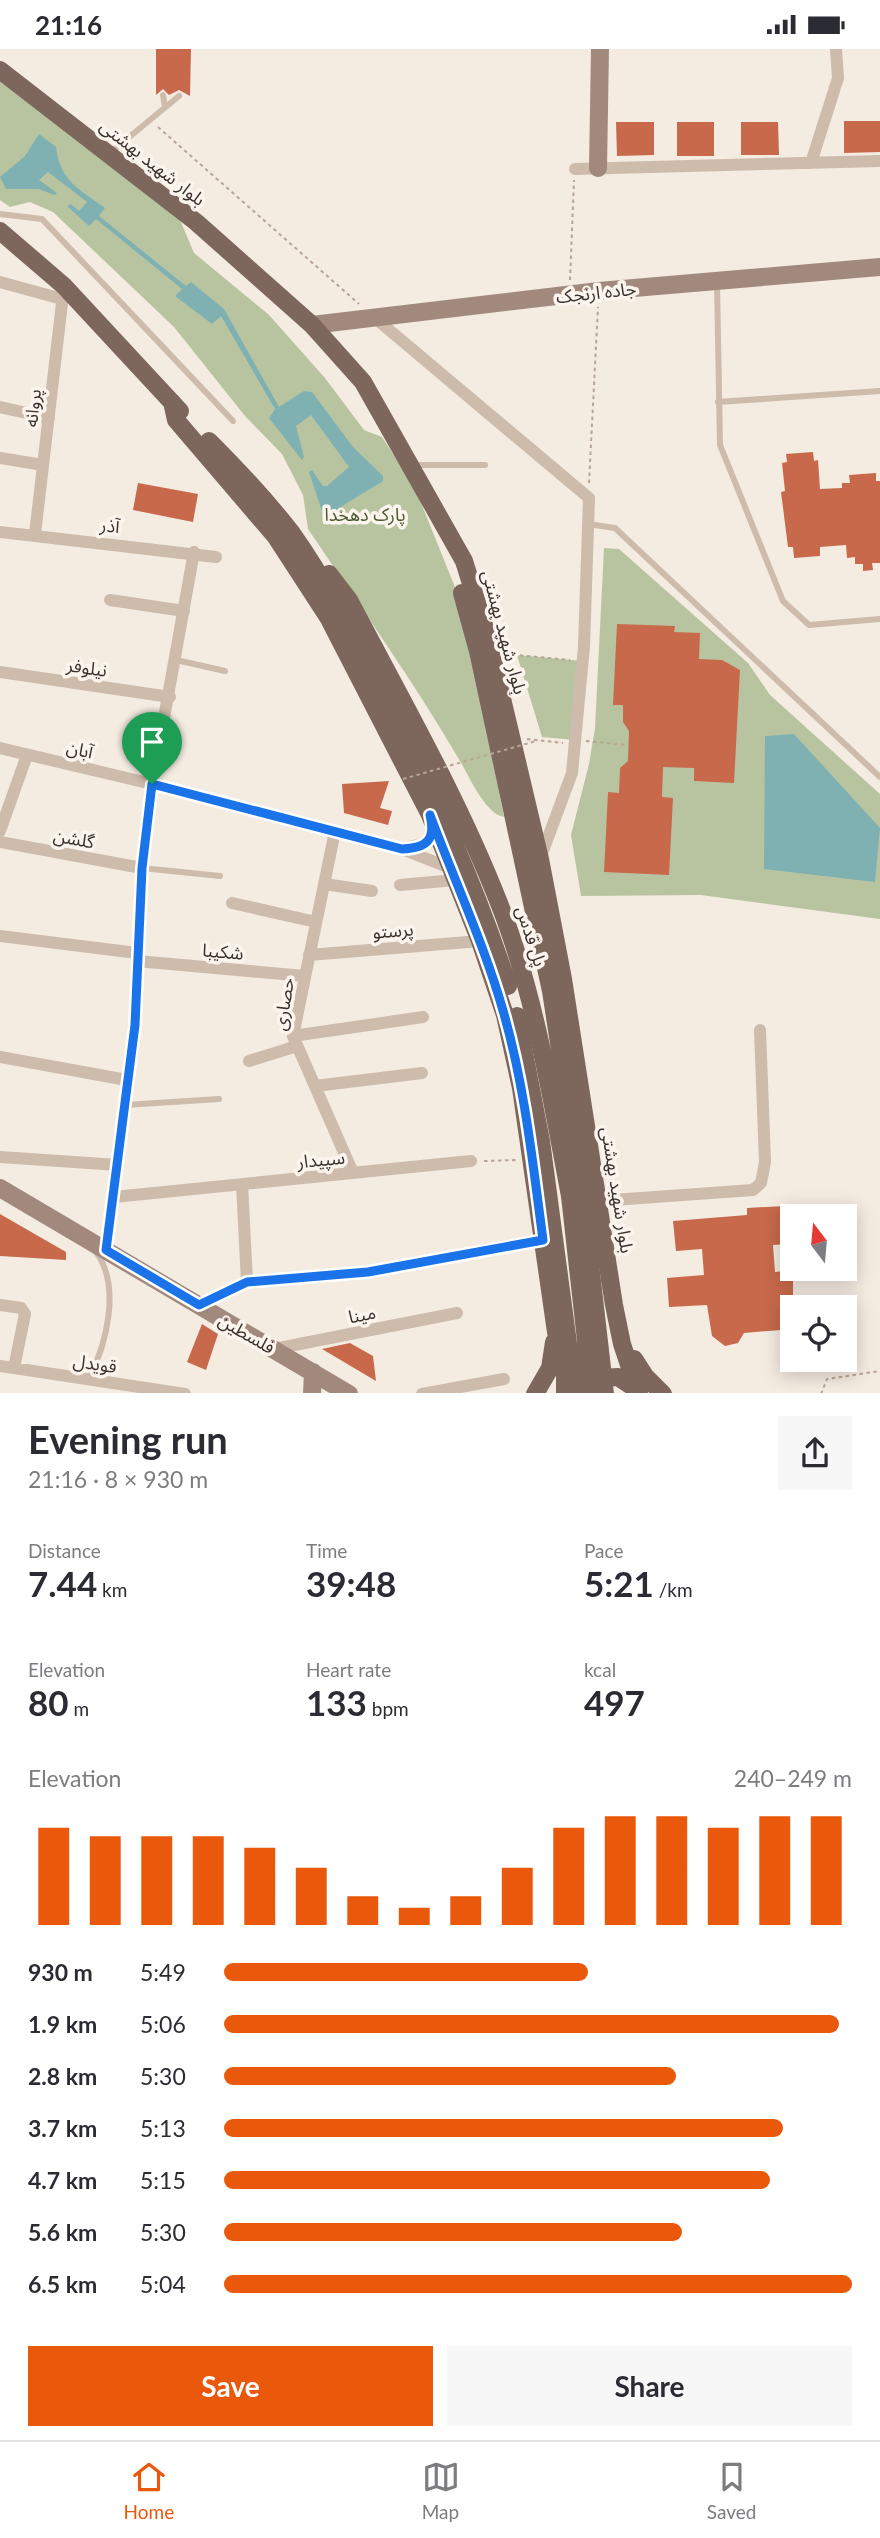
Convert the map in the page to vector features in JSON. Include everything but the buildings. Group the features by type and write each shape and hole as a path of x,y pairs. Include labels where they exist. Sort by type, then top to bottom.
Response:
{"main road":[{"name":"بلوار شهید بهشتی","path":"0,70 196,222 312,325 363,382 464,561 491,653 540,859 584,1197 622,1344 639,1390"},
{"path":"0,231 172,402 176,420 276,537 328,617 430,815 480,941 505,1015 532,1160 566,1393"},
{"name":"پل قدس","path":"172,402 249,481 298,543 341,612 428,782 486,919 517,1016 543,1154 568,1343 581,1393"},
{"name":"پل قدس","path":"449,531 454,565 478,651 551,991 584,1197 605,1393"},
{"name":"پل قدس","path":"298,543 310,548 349,600 443,778 500,904 534,1010 584,1197 592,1393"},
{"path":"614,1305 631,1354 645,1376 662,1393"},
{"path":"536,1393 550,1368 556,1332"},
{"path":"567,1393 577,1383 593,1377 618,1377 639,1390"}],"street":[{"path":"598,168 600,49"},
{"path":"811,163 838,78 836,49"},
{"path":"575,169 880,161"},
{"name":"جاده ارنجک","path":"312,325 599,291 880,267"},
{"path":"0,282 63,292"},
{"name":"پروانه","path":"35,534 63,292"},
{"path":"375,318 589,498 582,661 572,773 540,859"},
{"path":"0,407 48,418"},
{"path":"0,458 43,465"},
{"name":"آذر","path":"0,532 194,552 216,557"},
{"path":"106,1250 135,1025 142,868 152,784 170,697 194,552"},
{"path":"110,600 184,611"},
{"name":"نیلوفر","path":"0,672 170,697"},
{"name":"آبان","path":"0,748 152,784 402,849 452,874"},
{"path":"0,831 27,755"},
{"path":"402,849 414,848 431,841 433,836 430,815"},
{"name":"حصاری","path":"335,831 309,955 295,1041 353,1173"},
{"name":"گلشن","path":"0,842 142,868"},
{"path":"400,885 452,874"},
{"path":"324,884 372,891"},
{"path":"232,903 316,922"},
{"name":"شکیبا","path":"0,936 137,957 305,976"},
{"name":"پرستو","path":"309,955 480,941"},
{"path":"249,1061 295,1041 423,1017"},
{"path":"584,1197 753,1190 761,1183 765,1162 760,1030"},
{"path":"0,1057 127,1080"},
{"path":"315,1086 422,1073"},
{"path":"0,1157 118,1165"},
{"name":"سپیدار","path":"114,1197 471,1161"},
{"path":"242,1184 247,1282"},
{"name":"فلسطین","path":"0,1188 347,1393"},
{"path":"199,1305 247,1282 368,1272 543,1240"},
{"path":"1,1305 21,1308 25,1314 14,1368"},
{"name":"مینا","path":"274,1349 457,1313"},
{"name":"قویدل","path":"0,1366 179,1393"},
{"path":"312,1393 313,1372"},
{"path":"427,1393 504,1379"}],"lane":[{"path":"163,95 165,107"},
{"path":"109,153 179,96"},
{"path":"0,214 42,219 233,421"},
{"path":"717,281 720,445 783,601 809,625 880,619"},
{"path":"718,402 880,391"},
{"path":"411,465 485,465"},
{"path":"588,524 615,528 880,778"},
{"path":"176,660 225,671"},
{"path":"142,868 220,876"},
{"path":"125,1105 219,1098"},
{"path":"87,1239 105,1264 109,1284 104,1335 88,1379"}],"path":[{"path":"150,119 375,318"},
{"path":"569,295 575,169"},
{"path":"589,498 599,291"},
{"path":"491,653 582,661"},
{"path":"403,779 536,741 628,745"},
{"path":"471,1161 532,1160"},
{"path":"821,1393 827,1379 880,1371"}],"green space":[{"name":"پارک دهخدا","path":"0,79 180,220 194,253 269,315 325,378 364,430 382,437 415,488 461,602 504,817 492,810 481,797 408,677 308,529 303,495 282,454 245,416 174,327 53,212 30,202 10,207 0,200"},
{"path":"604,548 619,549 748,663 770,695 880,794 880,919 701,895 581,896 571,835 595,728"},
{"path":"517,655 582,661 575,740 542,737"}],"water":[{"path":"39,134 56,147 62,168 72,183 105,208 99,216 186,286 191,282 224,309 279,407 304,391 312,392 353,447 383,476 383,481 324,517 309,472 312,470 323,486 327,486 349,467 311,415 296,426 304,457 302,460 269,418 275,409 221,316 212,324 175,296 182,289 96,219 89,226 67,206 71,204 79,211 87,202 48,172 39,180 57,193 54,195 39,189 6,189 0,177 25,156"},
{"path":"794,734 880,828 875,882 764,869 765,736"}],"route":[{"path":"152,784 402,849 414,848 431,841 433,828 430,815 480,941 505,1015 521,1088 543,1240 368,1272 247,1282 199,1305 106,1250 135,1025 142,868 152,784"}]}
